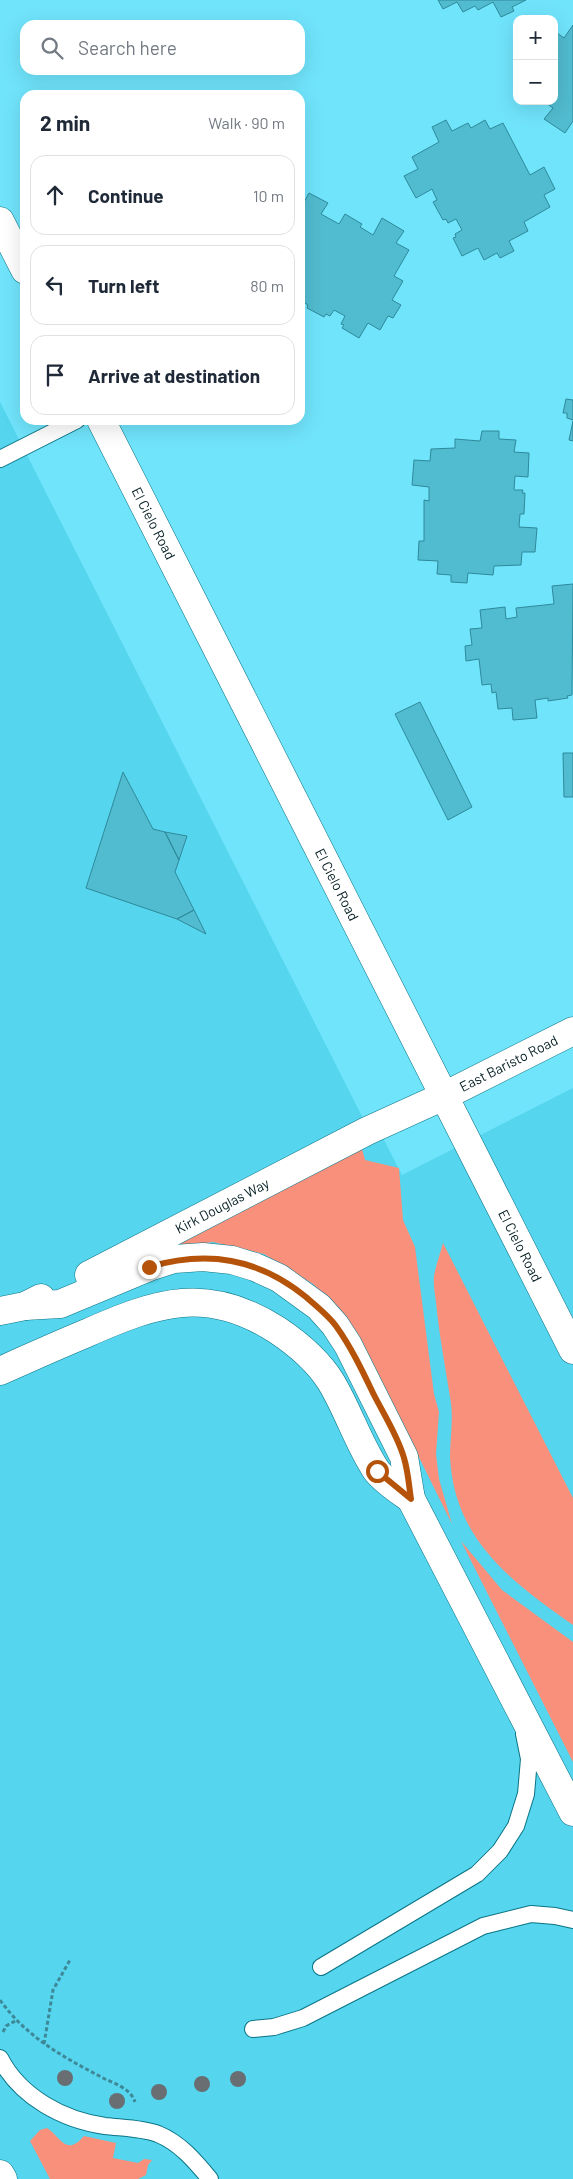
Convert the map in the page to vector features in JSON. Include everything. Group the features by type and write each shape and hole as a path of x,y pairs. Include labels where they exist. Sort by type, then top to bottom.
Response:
{"street":[{"path":"0,221 20,260"},
{"name":"El Cielo Road","path":"104,425 573,1350"},
{"name":"East Baristo Road","path":"444,1096 573,1031"},
{"name":"Kirk Douglas Way","path":"12,1309 368,1131 444,1096"},
{"path":"12,1309 60,1304 149,1267 174,1259 203,1257 232,1260 256,1267 279,1278 318,1307 335,1325 348,1345 404,1457 411,1499 573,1812"},
{"path":"0,1370 131,1314 163,1304 200,1303 228,1307 258,1318 288,1337 310,1356 331,1381 377,1471 411,1499"},
{"path":"0,2174 2,2179"}],"lane":[{"path":"0,459 67,425"},
{"path":"321,1967 478,1874 500,1851 516,1826 526,1794 529,1758 517,1706"},
{"path":"253,2029 274,2027 303,2018 482,1926 531,1914 573,1920"},
{"path":"0,2058 6,2070 30,2096 56,2112 102,2126 156,2134 172,2141 188,2154 209,2178"}],"path":[{"path":"44,2044 53,1990 70,1960"},
{"path":"0,2000 17,2020 58,2054 127,2090 134,2098 136,2107 131,2129"},
{"path":"0,2036 6,2026 17,2020"}],"shaded area":[{"path":"0,402 374,1140 382,1136 402,1175 573,1088 573,2179 0,2179"},
{"path":"362,1149 365,1160 399,1168 403,1220 415,1247 434,1394 439,1412 436,1454 439,1479 452,1524 358,1334 343,1313 313,1284 264,1254 213,1242 174,1247"},
{"path":"443,1243 573,1498 573,1625 508,1575 490,1556 462,1512 454,1486 450,1457 451,1405 434,1286 435,1272"},
{"path":"461,1541 502,1590 573,1642 573,1762"},
{"path":"47,2128 68,2145 73,2145 84,2136 116,2143 113,2158 138,2163 144,2159 152,2160 148,2165 146,2175 138,2179 50,2179 30,2141 40,2130"}],"building":[{"path":"438,0 526,0 512,7 514,11 501,17 493,2 478,10 475,6 463,12 457,2 443,9"},
{"path":"573,25 573,121 565,133 544,119 553,108 549,105 558,105 558,34 564,38"},
{"path":"446,120 452,131 468,123 471,128 485,120 490,129 503,123 530,175 544,167 555,189 544,195 550,207 524,222 528,231 509,241 514,251 500,258 497,253 484,260 478,248 462,256 453,238 456,237 455,234 462,230 456,219 448,223 446,219 443,220 433,202 437,200 432,189 416,198 404,176 418,169 412,157 439,142 432,127"},
{"path":"309,193 328,203 321,214 339,224 345,214 362,224 360,227 373,235 382,218 404,231 396,243 409,250 394,276 403,281 392,300 401,305 393,318 388,316 380,330 368,323 359,338 342,328 344,325 341,324 345,316 334,310 330,316 326,314 324,317 307,308 308,305 305,303 305,200"},
{"path":"566,399 573,400 573,420 567,418 567,413 563,413"},
{"path":"573,421 573,441 569,440"},
{"path":"482,431 499,431 499,439 516,440 514,452 529,453 528,477 515,476 514,490 523,490 522,493 525,493 524,514 520,514 519,527 537,528 535,552 522,552 521,565 494,566 493,575 468,573 467,583 451,582 451,575 437,574 438,561 418,560 419,541 424,541 424,500 429,501 429,487 412,485 414,460 430,461 431,449 455,448 455,439 480,441"},
{"path":"573,584 572,695 567,696 568,698 548,701 548,698 535,700 537,718 513,720 512,708 498,709 496,692 492,693 491,684 482,685 479,659 466,661 465,646 472,645 470,629 482,628 480,610 505,607 506,619 517,617 516,608 554,604 552,586"},
{"path":"420,702 472,807 448,820 395,714"},
{"path":"563,753 573,753 573,797 564,797"},
{"path":"123,772 153,829 165,832 179,860 175,872 194,910 177,919 86,888"},
{"path":"165,832 187,836 179,860"},
{"path":"194,910 206,934 177,919"}],"route":[{"path":"149,1267 174,1259 203,1257 232,1260 256,1267 279,1278 318,1307 335,1325 348,1345 404,1457 411,1499 377,1471"}]}
